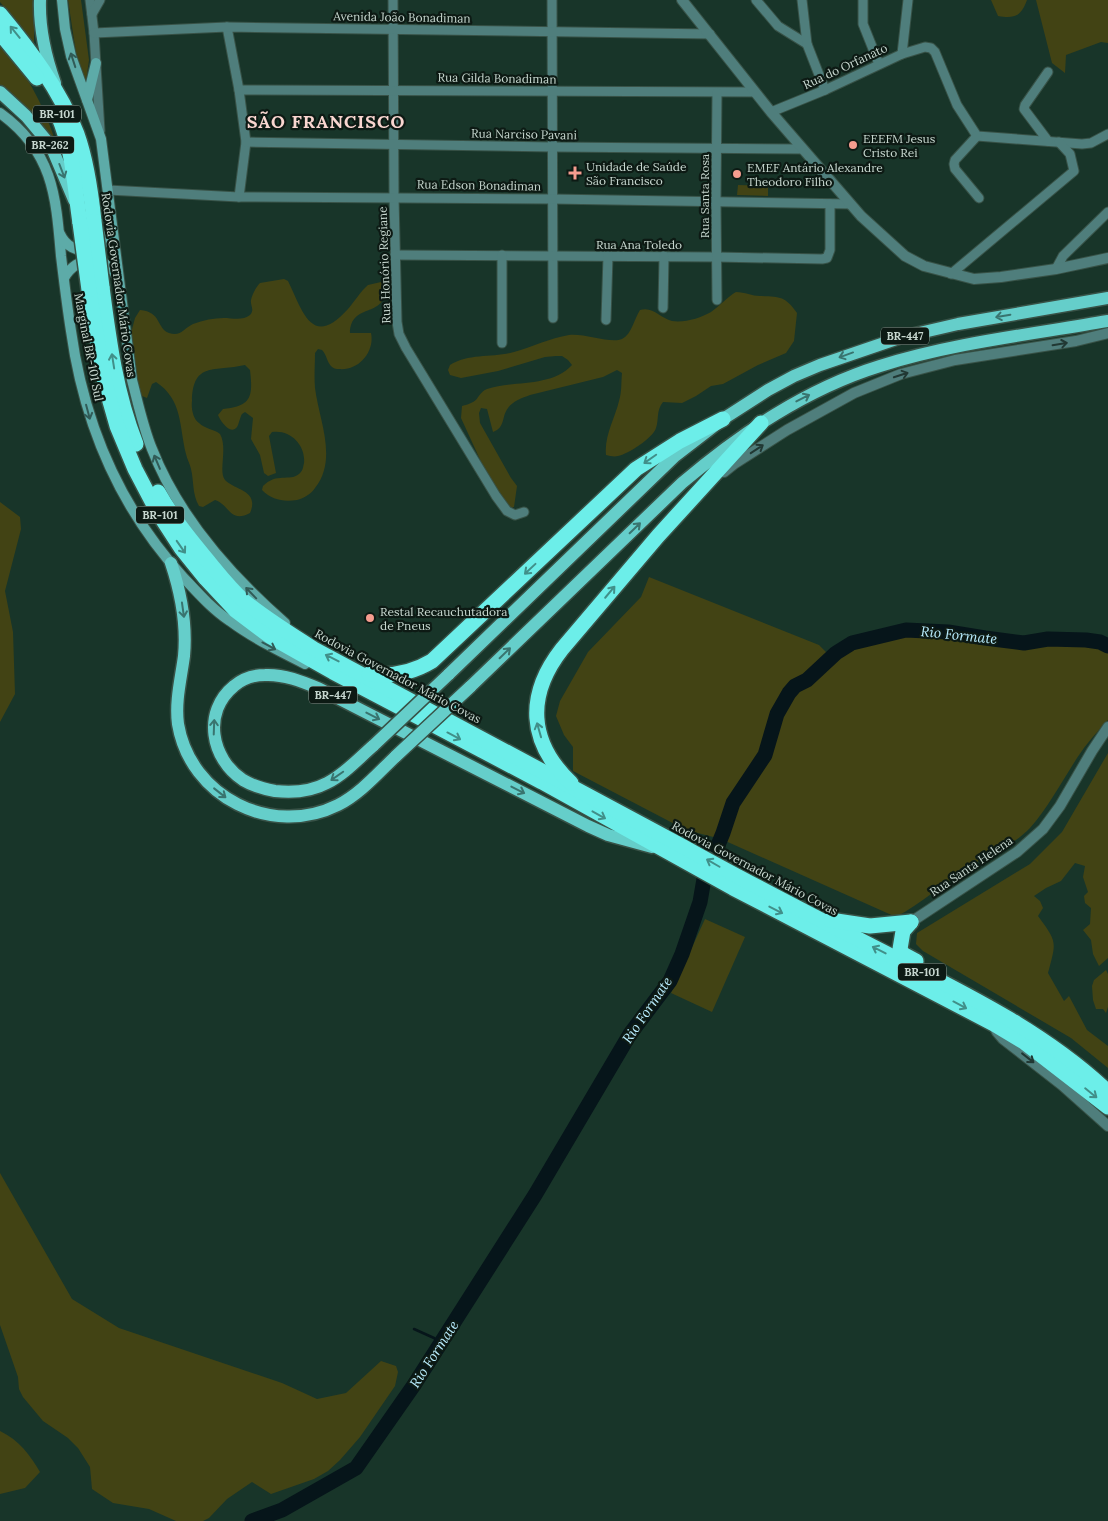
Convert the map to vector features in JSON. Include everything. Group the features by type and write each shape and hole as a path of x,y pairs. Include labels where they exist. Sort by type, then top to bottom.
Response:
{"highway":[{"name":"Rodovia Governador Mário Covas","path":"0,14 32,55 61,102 77,134 84,156 84,219"},
{"name":"Rodovia Governador Mário Covas","path":"0,33 32,71 55,108 65,131 84,219 95,289 103,375 117,426 134,468 157,511 181,548 206,579 235,610 271,636 333,672 542,782 661,849 682,852"},
{"name":"Rodovia Governador Mário Covas","path":"95,289 128,425 146,468 166,506 189,538 242,600 279,628 314,649 588,796 737,884 994,1024 1040,1054 1108,1107"},
{"path":"351,668 369,674 388,675 415,670 432,661 636,470 680,440 723,419"},
{"path":"588,796 561,772 543,743 536,712 542,683 550,665 691,500 761,423"},
{"name":"Rodovia Governador Mário Covas","path":"737,884 812,916 978,1000 1062,1055 1108,1092"},
{"path":"812,916 867,926 911,922"},
{"path":"911,922 903,931 900,941 900,949 904,954 974,992 1029,1032"}],"main road":[{"path":"40,0 42,38 61,102"},
{"path":"62,0 65,29 71,56 101,139 132,380 141,419 160,470 180,506 228,568 253,596 314,649"},
{"path":"87,101 96,63"},
{"name":"BR-262","path":"0,92 26,116 51,146 84,219"},
{"name":"Marginal BR-101 Sul","path":"0,113 24,134 48,172 59,231 71,332 80,380 92,425 127,501 171,563 214,609 236,626 265,644 312,667 333,672"},
{"path":"59,231 62,239 68,245 84,251 93,250 106,240 112,223"},
{"path":"64,278 72,267 78,263 94,260 110,267 119,281"},
{"name":"BR-447","path":"661,849 617,838 594,829 320,689 293,679 265,675 243,680 230,690 221,701 214,723 216,746 229,768 251,784 279,791 308,789 326,783 342,774 374,744 448,675 657,472 693,441 768,390 794,376 874,345 958,324 1106,299"},
{"name":"BR-447","path":"171,563 180,592 184,622 184,654 177,700 178,724 190,758 203,778 216,790 241,807 263,814 285,817 307,815 329,809 348,799 470,687 676,489 702,466 761,423 830,385 871,369 904,359 953,348 1108,321"}],"street":[{"path":"90,0 101,139"},
{"path":"92,14 100,0"},
{"name":"Rua Honório Regiane","path":"393,0 394,197 397,322 400,334 406,348 501,503 507,511 515,515 524,512"},
{"path":"552,0 553,318"},
{"path":"682,0 754,92 850,204 889,243 905,256 924,266 974,279 1056,269 1108,258"},
{"path":"756,0 778,26 807,44"},
{"path":"802,0 807,44 825,90"},
{"path":"863,0 862,24 879,64"},
{"path":"902,54 908,0"},
{"path":"227,27 239,90 246,142 239,197"},
{"name":"Avenida João Bonadiman","path":"94,33 227,27 710,34"},
{"name":"Rua do Orfanato","path":"771,112 825,90 902,54 925,47 931,48 935,52 957,105 977,136"},
{"path":"1048,72 1024,109 1048,141"},
{"name":"Rua Gilda Bonadiman","path":"239,90 754,92"},
{"name":"Rua Santa Rosa","path":"717,300 716,147 718,93"},
{"path":"979,198 955,169 954,164 955,160 977,136 1091,144 1108,134"},
{"name":"Rua Narciso Pavani","path":"246,142 552,147 802,148"},
{"path":"951,274 1074,171 1070,154 1059,142"},
{"name":"Rua Edson Bonadiman","path":"108,190 239,197 394,197 850,204"},
{"name":"Rua Ana Toledo","path":"396,255 716,256 822,259 827,258 830,250 830,204"},
{"path":"1056,269 1064,256 1108,212"},
{"path":"502,255 502,343"},
{"path":"606,320 608,256"},
{"path":"663,308 664,256"},
{"path":"691,500 734,464 787,430 854,393 901,374 956,360 1076,342 1108,333"},
{"name":"Rua Santa Helena","path":"911,922 1017,852 1043,828 1060,806 1108,727"},
{"path":"994,1024 997,1032 1003,1038 1062,1085 1108,1126"}],"shaded area":[{"path":"0,0 34,0 34,43 0,2"},
{"path":"68,0 81,0 89,60 85,88 78,66"},
{"path":"991,0 1027,0 1020,13 1009,17 998,16"},
{"path":"1036,0 1108,0 1108,43 1101,42 1066,55 1065,73 1052,63"},
{"path":"0,42 32,88 45,113 55,140 32,113 0,85"},
{"path":"738,185 768,186 768,196 737,195"},
{"path":"284,279 288,281 304,314 310,322 317,326 326,326 336,321 368,285 381,282 385,285 381,303 356,317 352,323 350,333 371,333 371,346 368,353 359,363 346,369 336,369 330,365 322,350 318,349 315,353 315,388 326,452 322,477 311,492 297,500 278,500 262,490 263,486 273,479 291,477 300,473 303,469 304,456 300,444 285,433 272,432 269,436 276,473 268,476 264,473 260,455 251,439 253,418 245,412 241,415 237,427 231,430 218,415 223,409 240,405 248,398 251,387 250,370 245,365 215,369 201,374 196,379 193,388 193,413 195,419 201,425 220,434 223,446 223,476 229,483 249,495 252,505 250,513 243,516 234,515 224,505 215,500 203,507 199,506 195,497 191,469 176,405 165,389 156,382 152,384 147,398 142,396 138,387 131,333 135,318 140,310 147,311 155,317 165,331 177,334 193,324 205,320 244,318 251,313 252,298 260,283"},
{"path":"736,292 782,298 793,307 797,313 794,341 786,353 758,365 723,384 711,386 682,403 663,402 659,409 654,432 640,445 622,455 606,455 608,434 621,394 622,373 617,370 603,377 530,395 512,403 508,408 502,425 493,432 487,409 481,408 479,413 480,423 517,486 514,507 508,509 483,466 461,418 462,406 475,401 487,389 554,377 572,365 562,356 545,357 498,371 461,378 450,375 448,370 450,365 473,357 514,352 569,335 582,335 611,340 622,339 631,330 640,310 653,311 672,321 687,321 711,312"},
{"path":"0,502 20,517 21,529 5,591 13,632 15,694 0,722"},
{"path":"649,577 819,645 831,657 852,643 913,630 948,632 1024,643 1048,639 1100,642 1108,646 1108,720 1084,748 1043,812 1030,828 1009,845 969,867 915,906 896,917 721,839 686,830 573,771 573,747 564,735 556,716 560,701 588,652 641,597"},
{"path":"1108,753 1108,958 1099,966 1093,954 1091,940 1083,930 1090,924 1091,908 1085,903 1084,896 1088,892 1083,877 1085,866 1075,863 1061,881 1034,896 1040,901 1043,908 1038,916 1054,943 1048,973 1064,1001 1069,996 1087,1030 1108,1046 1108,1068 1071,1038 923,951 916,944 917,933 1030,864 1062,832"},
{"path":"705,919 745,937 712,1012 671,993"},
{"path":"1106,970 1108,974 1108,1007 1106,1013 1103,1009 1096,1009 1092,986 1094,980"},
{"path":"0,1173 72,1299 119,1328 282,1383 317,1399 346,1393 381,1361 396,1366 398,1372 395,1386 360,1437 340,1460 328,1471 314,1479 271,1494 252,1482 227,1499 209,1518 203,1521 176,1521 149,1509 113,1503 92,1489 90,1467 78,1448 68,1438 43,1421 23,1397 19,1389 18,1377 0,1325"},
{"path":"0,1431 23,1448 40,1472 25,1488 0,1494"}],"waterway":[{"name":"Rio Formate","path":"252,1521 282,1510 356,1468 414,1385 535,1195 630,1034 670,981 682,954 700,902 704,879 733,803 765,755 777,714 795,686 807,680 836,653 852,643 906,630 948,632 1024,643 1048,639 1086,640 1100,642 1108,646"},
{"path":"414,1329 434,1338 441,1344"}],"place":[{"name":"EEEFM Jesus Cristo Rei","path":"853,145"},
{"name":"Unidade de Saúde São Francisco","path":"575,173"},
{"name":"EMEF Antário Alexandre Theodoro Filho","path":"737,174"},
{"name":"Restal Recauchutadora de Pneus","path":"370,618"}],"district":[{"name":"SÃO FRANCISCO","path":"326,121"}]}
